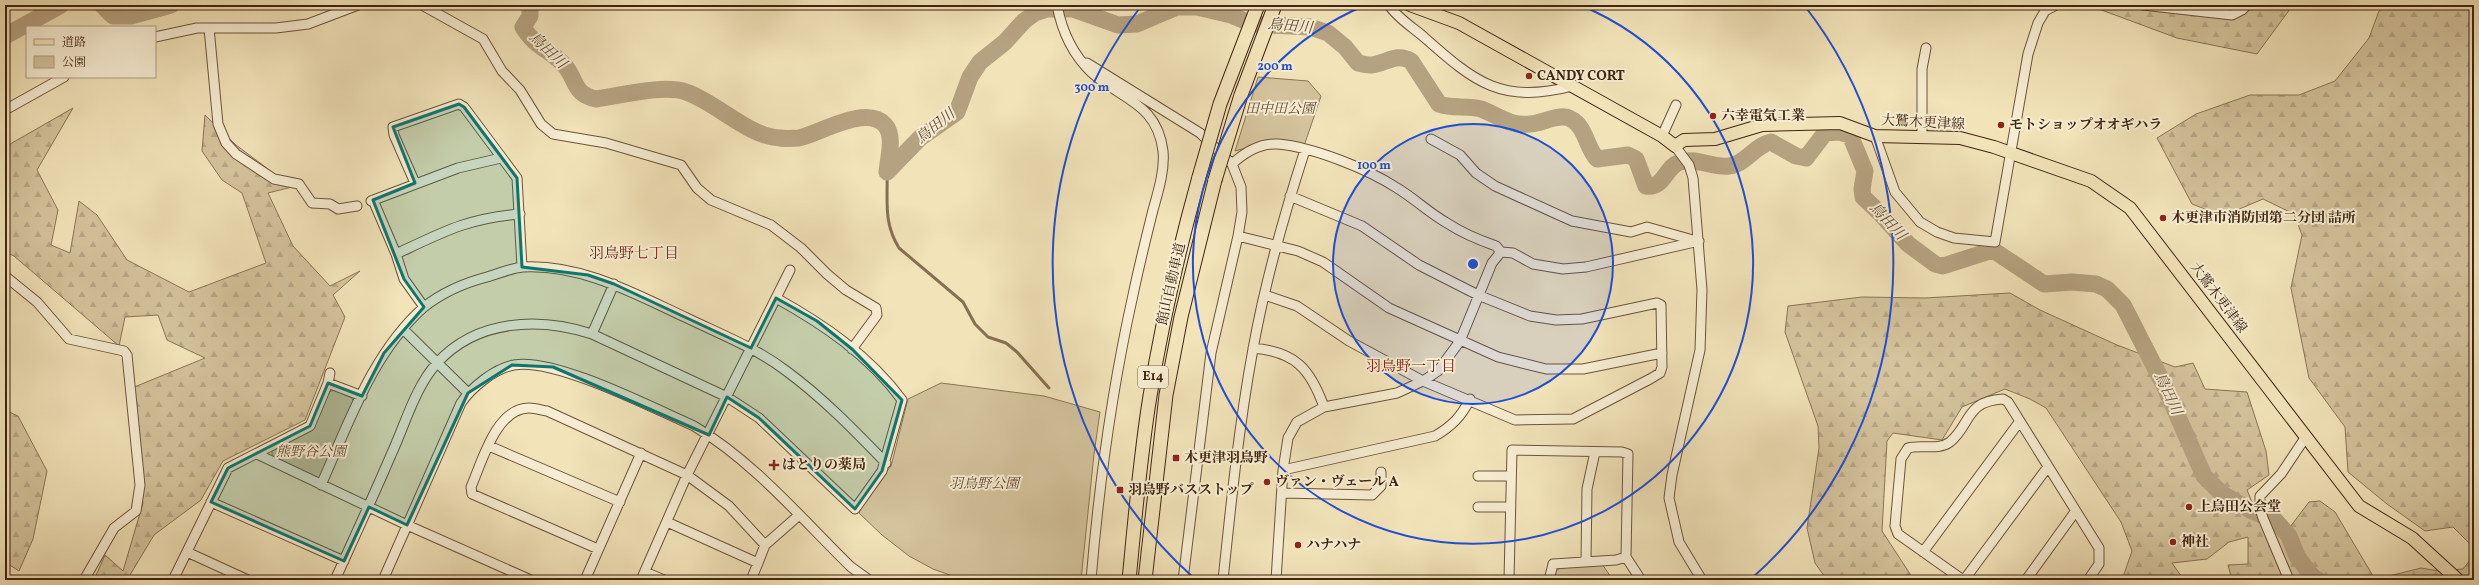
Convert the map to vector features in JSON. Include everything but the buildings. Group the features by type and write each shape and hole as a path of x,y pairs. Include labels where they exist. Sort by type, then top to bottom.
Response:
{"highway":[{"name":"館山自動車道","path":"1129,580 1150,396 1165,314 1199,177 1220,104 1258,5"},
{"name":"館山自動車道","path":"1145,580 1166,395 1181,317 1215,180 1241,95 1275,5"}],"main road":[{"path":"1410,5 1459,23 1662,136 1675,146"},
{"name":"大鷲木更津線","path":"1675,146 1684,140 1715,139 1762,125 1840,123 1875,136 1960,138 2012,153 2091,181 2130,208 2305,438 2359,506 2412,538 2458,580"}],"street":[{"path":"156,38 181,30 209,28 276,28 308,24 358,5"},
{"path":"1057,5 1059,18 1071,48 1092,72 1131,98 1150,118 1158,130 1163,152 1160,183 1132,295 1113,398 1098,501 1092,580"},
{"path":"1389,5 1460,69 1490,87 1527,92 1559,90 1573,86"},
{"path":"1875,136 1895,192 1920,222 1937,232 1954,238 1981,242 1995,242 2003,184 2012,153 2030,48 2038,23 2045,11 2056,5"},
{"path":"2142,5 2232,14 2242,10 2246,5"},
{"path":"424,6 483,39 502,70 520,90 541,124 553,134 606,143 681,165 697,188 711,200 771,225 801,248 846,290 876,308 877,315 852,348"},
{"path":"209,28 218,124 226,143 236,154 274,179 299,184 312,203 330,204 338,209 357,206"},
{"path":"1922,137 1922,69 1926,48"},
{"path":"1079,58 1200,133 1232,164 1241,188 1242,212 1238,236 1210,353 1183,580"},
{"path":"5,110 62,78"},
{"path":"415,183 392,127 459,104 464,107 517,178 522,267"},
{"path":"1662,136 1676,105"},
{"path":"1431,139 1460,155 1476,173 1495,186 1572,221 1631,232 1646,227 1662,230 1681,238 1699,241"},
{"path":"1232,164 1242,155 1258,147 1278,144 1306,150 1360,168 1398,188 1446,223 1496,246 1501,252 1513,253 1533,264 1562,269 1586,267 1699,241"},
{"path":"1675,146 1689,166 1693,178 1702,290 1700,350 1672,476 1669,498 1679,542 1702,580"},
{"path":"1223,580 1235,465 1253,348 1290,196 1306,150"},
{"path":"424,307 404,279 396,254 372,201 415,183 458,168 501,158"},
{"path":"1265,295 1298,306 1349,341 1424,381 1470,399 1515,420 1573,419 1660,373 1662,368 1661,305 1657,303 1582,319 1556,320 1530,316 1478,295 1419,265 1362,226 1290,196"},
{"path":"396,254 456,225 490,216 520,214"},
{"path":"1238,236 1278,245 1323,262 1389,308 1498,357 1546,369 1584,369 1662,353"},
{"path":"1276,580 1282,493 1288,438 1298,422 1324,407 1397,393 1424,381 1438,371 1460,341 1492,263 1501,252"},
{"path":"321,485 362,396 384,353 403,328 424,307 441,295 467,282 522,267 588,275 614,284 751,348 785,370 842,417 886,463"},
{"path":"664,580 643,576 687,475 709,435 790,270"},
{"path":"5,276 45,310 69,339 124,352 127,355 140,485 136,511 114,528 84,580"},
{"path":"592,334 614,284"},
{"path":"335,580 369,507 417,396 437,363 466,339 505,325 540,323 573,328 592,334 727,397 759,418 855,509 886,463 902,400 852,348 817,321 776,298"},
{"path":"403,328 468,393"},
{"path":"1253,348 1271,350 1289,356 1306,371 1316,384 1324,407"},
{"path":"383,580 446,436 468,393 486,378 512,365 542,365 584,379 694,426 709,435 746,464 851,567 869,580"},
{"path":"173,580 228,468 310,426 328,383 330,373"},
{"path":"328,383 362,396"},
{"path":"1284,470 1434,436 1450,427 1462,415 1470,399"},
{"path":"2048,468 1964,580 1898,534 1895,526 1901,459 1908,448 1915,446 1941,446 1951,441 1974,409 1998,399 2004,399 2008,402 2075,512 2099,548 2099,564 2088,580"},
{"path":"598,550 472,494 471,487 489,446 503,420 514,412 528,408 547,411 687,475 729,506 765,544"},
{"path":"1923,552 2020,421"},
{"path":"2289,580 2263,518 2260,508 2260,496 2281,474 2305,438"},
{"path":"489,446 620,502"},
{"path":"1509,580 1512,450 1628,454 1626,557 1641,580"},
{"path":"1586,562 1587,489 1595,452"},
{"path":"585,580 641,453"},
{"path":"257,454 407,525 531,580"},
{"path":"1282,493 1372,495 1381,486 1381,472"},
{"path":"1478,476 1511,476"},
{"path":"211,502 344,561"},
{"path":"1478,507 1510,507"},
{"path":"2026,580 2075,512"},
{"path":"751,580 765,544 798,516"},
{"path":"667,522 758,563"},
{"path":"187,552 248,580"},
{"path":"1549,580 1553,564 1626,557"}],"highlighted area":[{"path":"459,104 464,107 517,178 522,267 588,275 614,284 751,348 776,298 817,321 852,349 902,400 882,471 855,509 759,418 727,397 709,435 553,367 512,365 468,393 407,525 369,507 344,561 211,502 228,468 310,426 328,383 362,396 384,353 424,307 404,279 373,200 415,183 393,127"}],"green space":[{"path":"2088,5 2293,5 2257,54 2177,38"},
{"path":"2387,5 2474,5 2474,548 2453,527 2425,531 2387,504 2348,472 2345,427 2309,378 2291,288 2302,235 2294,214 2263,199 2223,216 2192,204 2157,138 2196,114 2250,95 2299,95 2335,81 2369,38 2379,11"},
{"name":"田中田公園","path":"1258,77 1308,81 1321,96 1304,146 1246,148 1235,151"},
{"path":"73,108 37,170 58,210 51,245 70,253 79,201 97,215 127,260 189,292 266,263 242,193 222,180 202,151 205,115 236,145 292,187 268,193 293,246 330,286 360,271 333,295 345,317 305,420 223,461 201,500 154,535 127,580 94,580 105,555 123,571 143,503 133,455 132,388 205,358 167,340 158,315 125,317 119,346 14,256 5,252 5,147"},
{"path":"2010,293 2040,310 2117,345 2175,367 2193,363 2205,389 2247,392 2266,451 2269,475 2247,490 2254,507 2290,527 2309,502 2320,501 2335,512 2373,576 2385,577 2421,568 2439,571 2463,569 2474,555 2474,580 2232,580 2228,565 2248,564 2248,537 2229,542 2207,559 2172,563 2184,580 2122,580 2132,551 2121,522 2046,408 2030,399 2005,389 1962,407 1942,440 1893,433 1887,441 1882,531 1914,580 1827,580 1815,563 1807,528 1819,448 1818,426 1785,332 1788,306 1862,297 1925,298"},
{"name":"羽鳥野公園","path":"941,383 1044,396 1100,412 1094,454 1081,580 964,580 933,569 909,556 882,535 859,513 863,501 891,466 908,399"},
{"name":"熊野谷公園","path":"334,390 352,398 354,403 321,480 272,458 272,450 312,429 329,392"},
{"path":"5,410 18,416 47,471 33,539 19,571 5,562"},
{"path":"1602,564 1613,580 1553,580 1555,572 1560,568"}],"waterway":[{"name":"鳥田川","path":"5,36 61,5"},
{"name":"鳥田川","path":"102,5 113,16 131,16 171,5"},
{"name":"鳥田川","path":"530,5 530,16 523,27 527,34 566,67 580,91 589,97 596,99 641,91 666,89 677,90 686,92 709,103 756,132 782,138 799,138 842,122 855,119 877,119 885,125 890,135 887,172"},
{"name":"鳥田川","path":"887,172 920,138 957,112 970,77 980,62 1005,42 1024,21 1035,13 1047,9 1073,9 1118,25 1137,24 1177,7 1197,7 1231,15 1252,24 1310,27 1328,33 1345,47 1358,63 1371,65 1396,58 1411,61 1439,104 1481,109 1504,120 1522,124 1535,123 1561,117 1571,119 1580,127 1590,149 1597,159 1628,155 1636,159 1646,186 1657,184 1671,168 1680,162 1692,161 1717,166 1735,165 1760,147 1771,142 1796,156 1806,158 1825,133 1839,132 1850,135 1865,171 1862,189 1863,197 1880,213 1908,244 1935,264 1943,266 1993,250 2044,284 2072,282 2096,284 2107,289 2123,305 2164,385 2204,476 2221,493 2252,511 2275,520 2289,536 2297,556 2312,576 2318,580"},
{"path":"887,172 888,220 899,248 963,302 975,324 988,337 1006,343 1017,352 1049,388"}],"place":[{"name":"CANDY CORT","path":"1529,76"},
{"name":"六幸電気工業","path":"1713,116"},
{"name":"モトショップオオギハラ","path":"2001,125"},
{"name":"木更津市消防団第二分団 詰所","path":"2163,218"},
{"name":"木更津羽鳥野","path":"1176,458"},
{"name":"はとりの薬局","path":"774,465"},
{"name":"ヴァン・ヴェール A","path":"1267,482"},
{"name":"羽鳥野バスストップ","path":"1120,490"},
{"name":"上烏田公会堂","path":"2189,507"},
{"name":"神社","path":"2173,542"},
{"name":"ハナハナ","path":"1298,545"}],"district":[{"name":"羽鳥野七丁目","path":"634,254"},
{"name":"羽鳥野一丁目","path":"1411,367"}]}
